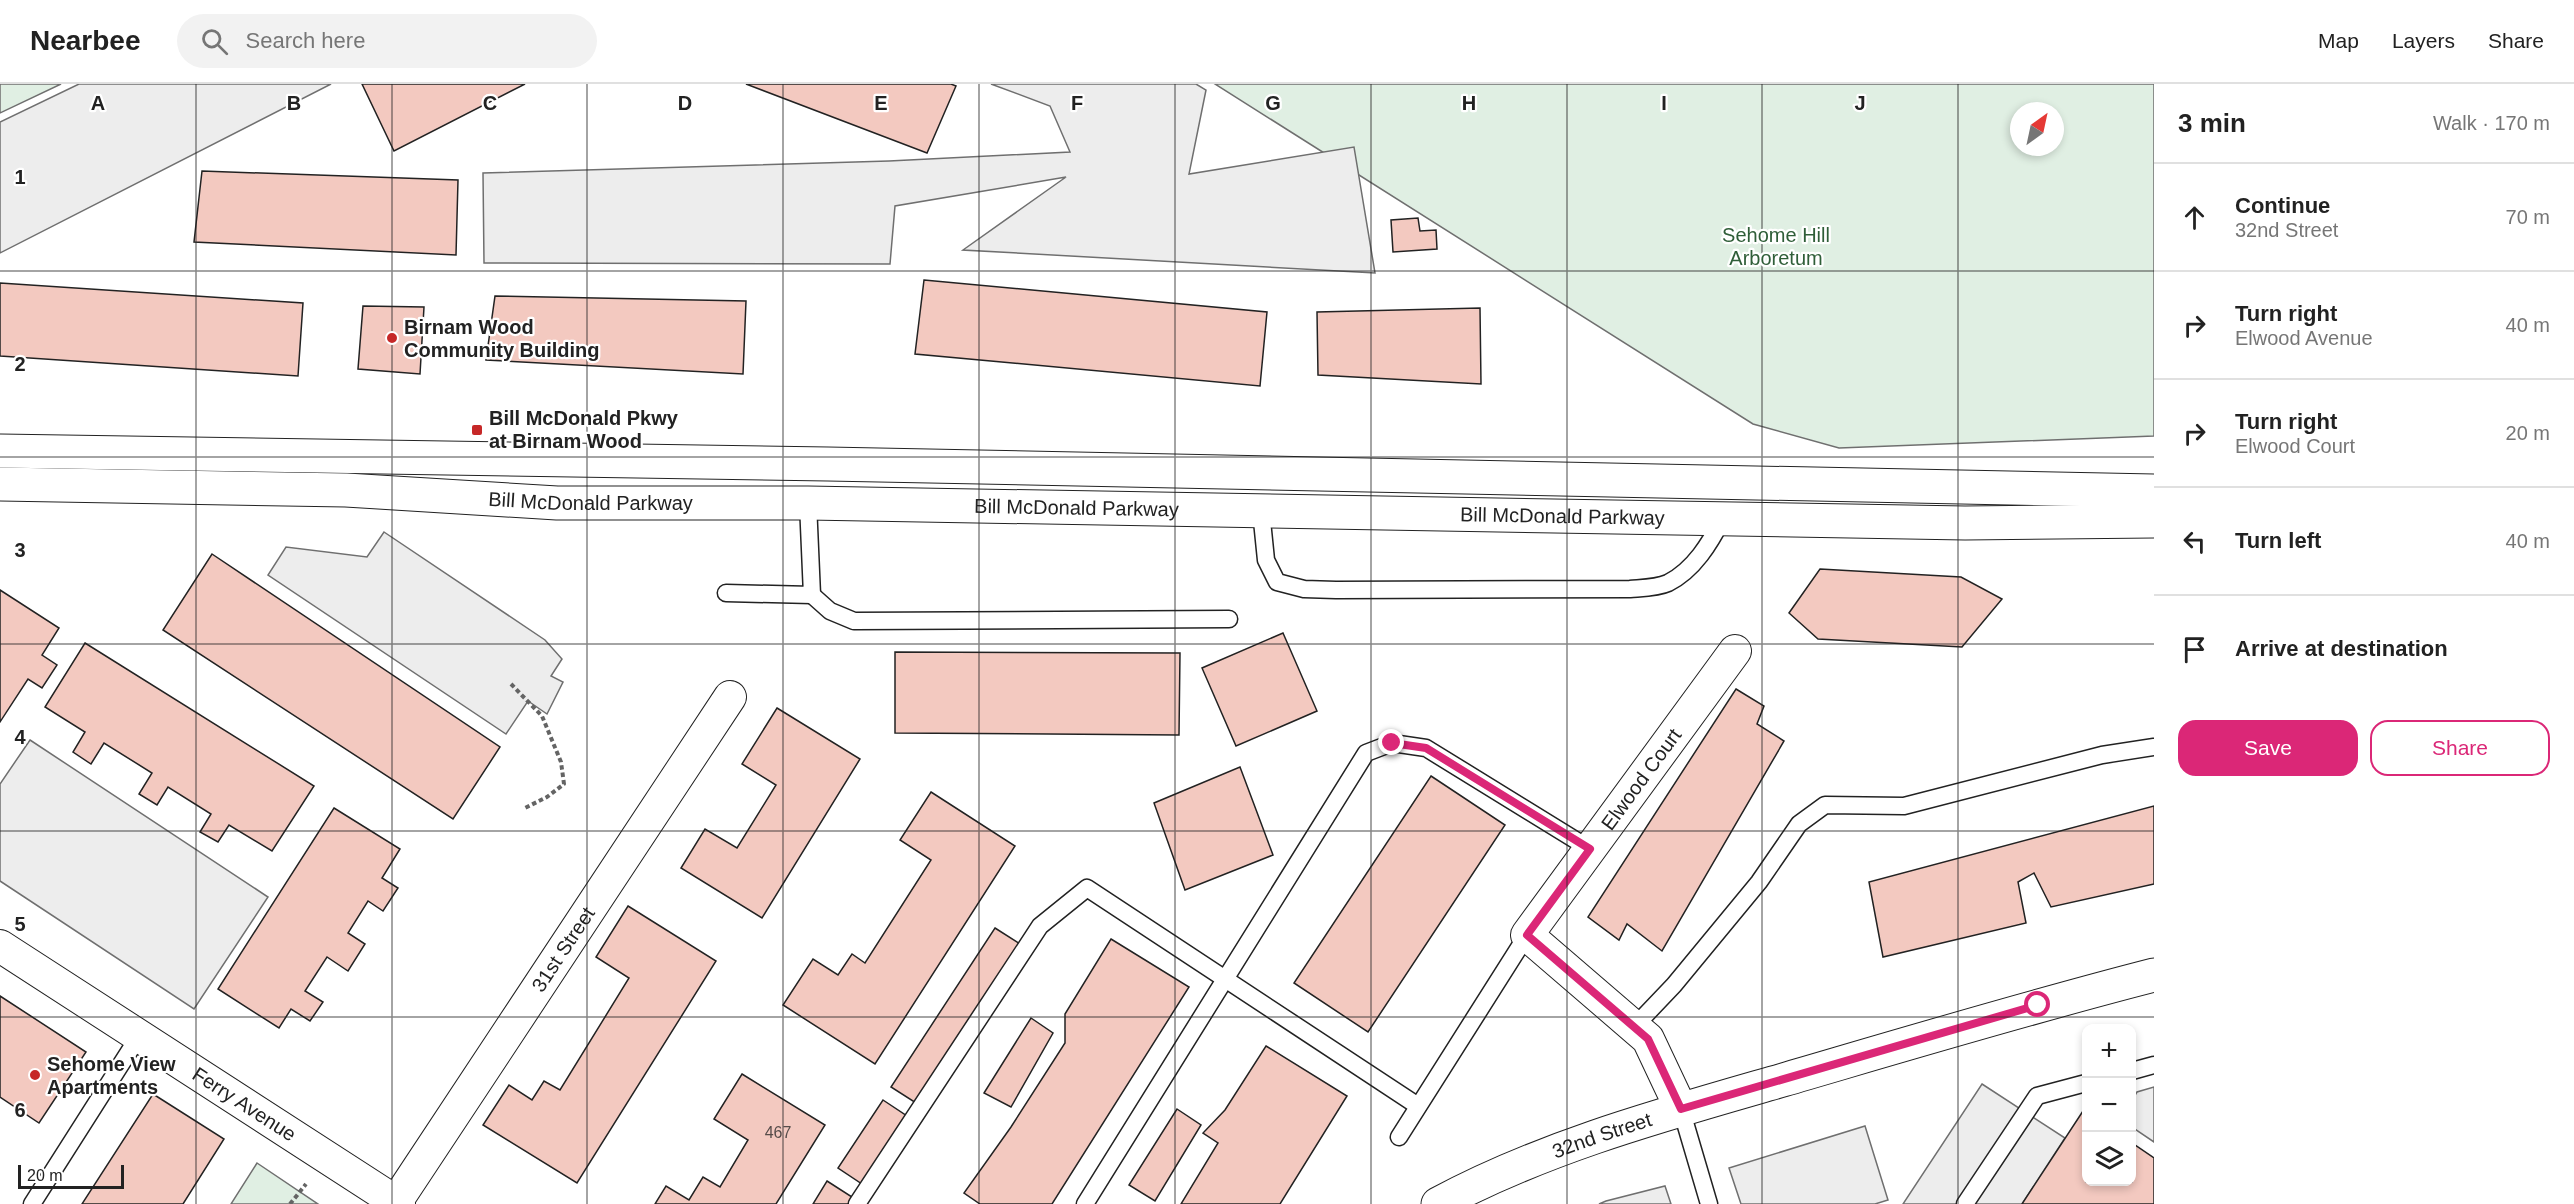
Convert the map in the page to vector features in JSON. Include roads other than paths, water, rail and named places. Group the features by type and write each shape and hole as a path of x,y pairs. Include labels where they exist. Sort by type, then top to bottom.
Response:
{"main road":[{"name":"Bill McDonald Parkway","path":"0,451 828,464 2154,491"},
{"name":"Bill McDonald Parkway","path":"0,484 346,490 557,503 808,503 1965,523 2154,521"},
{"name":"32nd Street","path":"1438,1204 1486,1178 1549,1153 1681,1109 2038,1005 2154,975"}],"street":[{"name":"Elwood Court","path":"1527,935 1735,651"},
{"name":"31st Street","path":"398,1203 730,697"},
{"path":"1527,935 1648,1039 1681,1109"},
{"name":"Ferry Avenue","path":"0,946 398,1203"}],"lane":[{"path":"808,503 812,596"},
{"path":"1261,511 1266,560 1277,582 1304,589 1325,590 1630,589 1667,584 1692,565 1710,544 1723,518"},
{"path":"726,592 812,596 830,611 854,621 1229,619"},
{"path":"1085,1204 1366,753 1392,743 1426,748 1590,849"},
{"path":"1634,1027 1674,985 1759,882 1799,824 1825,805 1904,806 2102,755 2154,747"},
{"path":"857,1204 1040,926 1087,888 1418,1106"},
{"path":"1399,1137 1527,935"},
{"path":"32,1204 139,1036"},
{"path":"2136,1070 2154,1065"},
{"path":"2136,1071 2154,1081"},
{"path":"1965,1204 2037,1096 2082,1084"},
{"path":"1681,1109 1709,1204"}],"place":[{"name":"Birnam Wood Community Building","path":"392,338"},
{"name":"Bill McDonald Pkwy at Birnam Wood","path":"477,430"},
{"name":"Sehome View Apartments","path":"35,1075"}],"park label":[{"name":"Sehome Hill Arboretum","path":"1776,246"}]}
